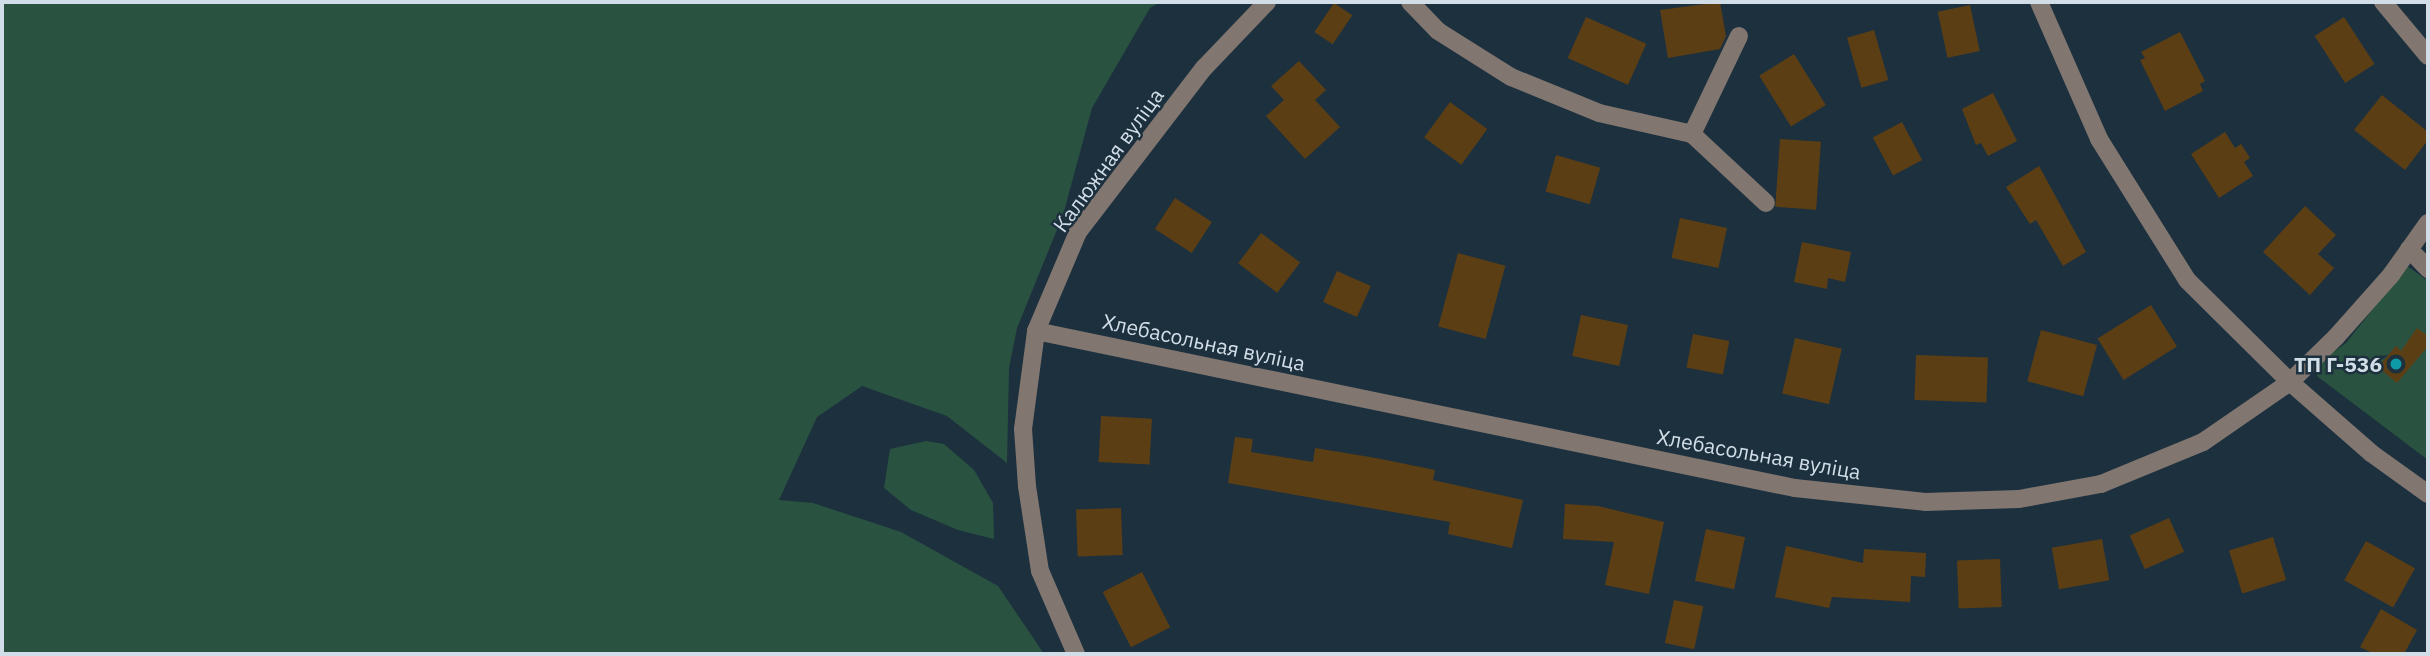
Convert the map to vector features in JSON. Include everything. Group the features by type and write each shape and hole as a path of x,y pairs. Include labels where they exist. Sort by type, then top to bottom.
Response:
{"street":[{"name":"Калюжная вуліца","path":"1076,654 1040,571 1027,486 1023,429 1036,331 1078,232 1204,68 1267,2"},
{"path":"1410,2 1438,32 1511,77 1599,113 1692,134 1766,203"},
{"path":"2039,2 2099,139 2187,280 2290,382 2371,453 2428,494"},
{"path":"2382,2 2428,56"},
{"path":"1692,134 1739,36"},
{"name":"Хлебасольная вуліца","path":"1036,331 1795,488 1925,502 2019,499 2101,484 2203,442 2290,382 2336,337 2428,223"},
{"path":"2409,249 2428,269"}],"green space":[{"path":"2,2 1161,2 1150,8 1092,108 1063,215 1017,328 1009,368 1007,463 947,416 862,386 817,417 779,500 813,503 901,532 998,586 1044,654 2,654"},
{"path":"2407,266 2428,281 2428,460 2317,376 2322,360 2346,343"},
{"path":"926,441 944,444 974,470 993,503 994,539 958,530 911,510 884,488 890,449"}],"building":[{"path":"1720,2 1726,36 1720,49 1668,58 1660,10"},
{"path":"1334,3 1352,15 1333,44 1314,32"},
{"path":"1970,5 1980,51 1947,58 1938,12"},
{"path":"1586,17 1646,44 1628,85 1568,58"},
{"path":"2344,17 2374,64 2345,83 2315,36"},
{"path":"1874,30 1888,80 1861,88 1847,38"},
{"path":"2180,32 2205,81 2200,84 2203,91 2165,111 2140,60 2145,58 2141,52"},
{"path":"1794,54 1826,105 1791,127 1759,76"},
{"path":"1299,61 1326,90 1315,100 1340,127 1305,159 1266,116 1284,100 1271,86"},
{"path":"1993,93 2017,141 1988,156 1981,143 1976,145 1962,109"},
{"path":"2382,95 2428,132 2428,140 2405,170 2354,130"},
{"path":"1450,102 1487,129 1461,165 1424,138"},
{"path":"1902,122 1922,160 1893,175 1873,137"},
{"path":"2225,132 2235,148 2241,144 2250,158 2244,162 2253,176 2219,198 2191,154"},
{"path":"1780,139 1821,142 1816,210 1775,207"},
{"path":"1556,155 1600,168 1590,204 1546,192"},
{"path":"2039,166 2086,252 2063,266 2036,220 2030,224 2006,187"},
{"path":"1175,198 1212,222 1192,253 1155,229"},
{"path":"2305,206 2336,235 2318,254 2334,268 2310,295 2263,252"},
{"path":"1680,218 1727,228 1718,268 1671,258"},
{"path":"1261,233 1300,262 1277,293 1238,263"},
{"path":"1802,242 1851,252 1845,282 1828,278 1827,289 1794,282"},
{"path":"1458,253 1505,266 1486,339 1438,326"},
{"path":"1337,271 1371,286 1357,317 1323,302"},
{"path":"2151,305 2177,347 2124,380 2098,338"},
{"path":"1581,315 1628,325 1619,366 1572,356"},
{"path":"2417,328 2428,336 2428,346 2397,383 2378,367 2396,346 2401,351"},
{"path":"2041,330 2097,345 2083,396 2027,381"},
{"path":"1693,334 1729,341 1723,374 1687,367"},
{"path":"1795,338 1842,349 1829,404 1782,394"},
{"path":"1916,355 1988,358 1986,402 1914,400"},
{"path":"1101,416 1152,419 1150,465 1099,462"},
{"path":"1235,437 1253,439 1251,452 1313,462 1315,448 1376,458 1435,470 1433,480 1523,500 1512,548 1448,534 1450,522 1228,483"},
{"path":"1565,504 1598,506 1664,522 1649,594 1605,585 1614,542 1563,539"},
{"path":"1121,508 1123,555 1078,557 1076,510"},
{"path":"2169,518 2184,552 2145,569 2130,535"},
{"path":"1706,529 1745,537 1734,589 1695,581"},
{"path":"2273,537 2286,580 2242,593 2229,550"},
{"path":"2102,539 2109,580 2059,589 2052,548"},
{"path":"2366,541 2415,568 2393,608 2344,580"},
{"path":"1786,546 1863,563 1864,549 1926,553 1925,577 1911,576 1910,602 1832,597 1829,608 1775,597"},
{"path":"2000,559 2002,607 1959,608 1957,561"},
{"path":"1142,572 1170,627 1131,647 1103,592"},
{"path":"1674,600 1703,606 1694,649 1665,643"},
{"path":"2381,609 2417,630 2404,654 2374,654 2360,647"}],"place":[{"name":"ТП Г-536","path":"2396,364"}]}
